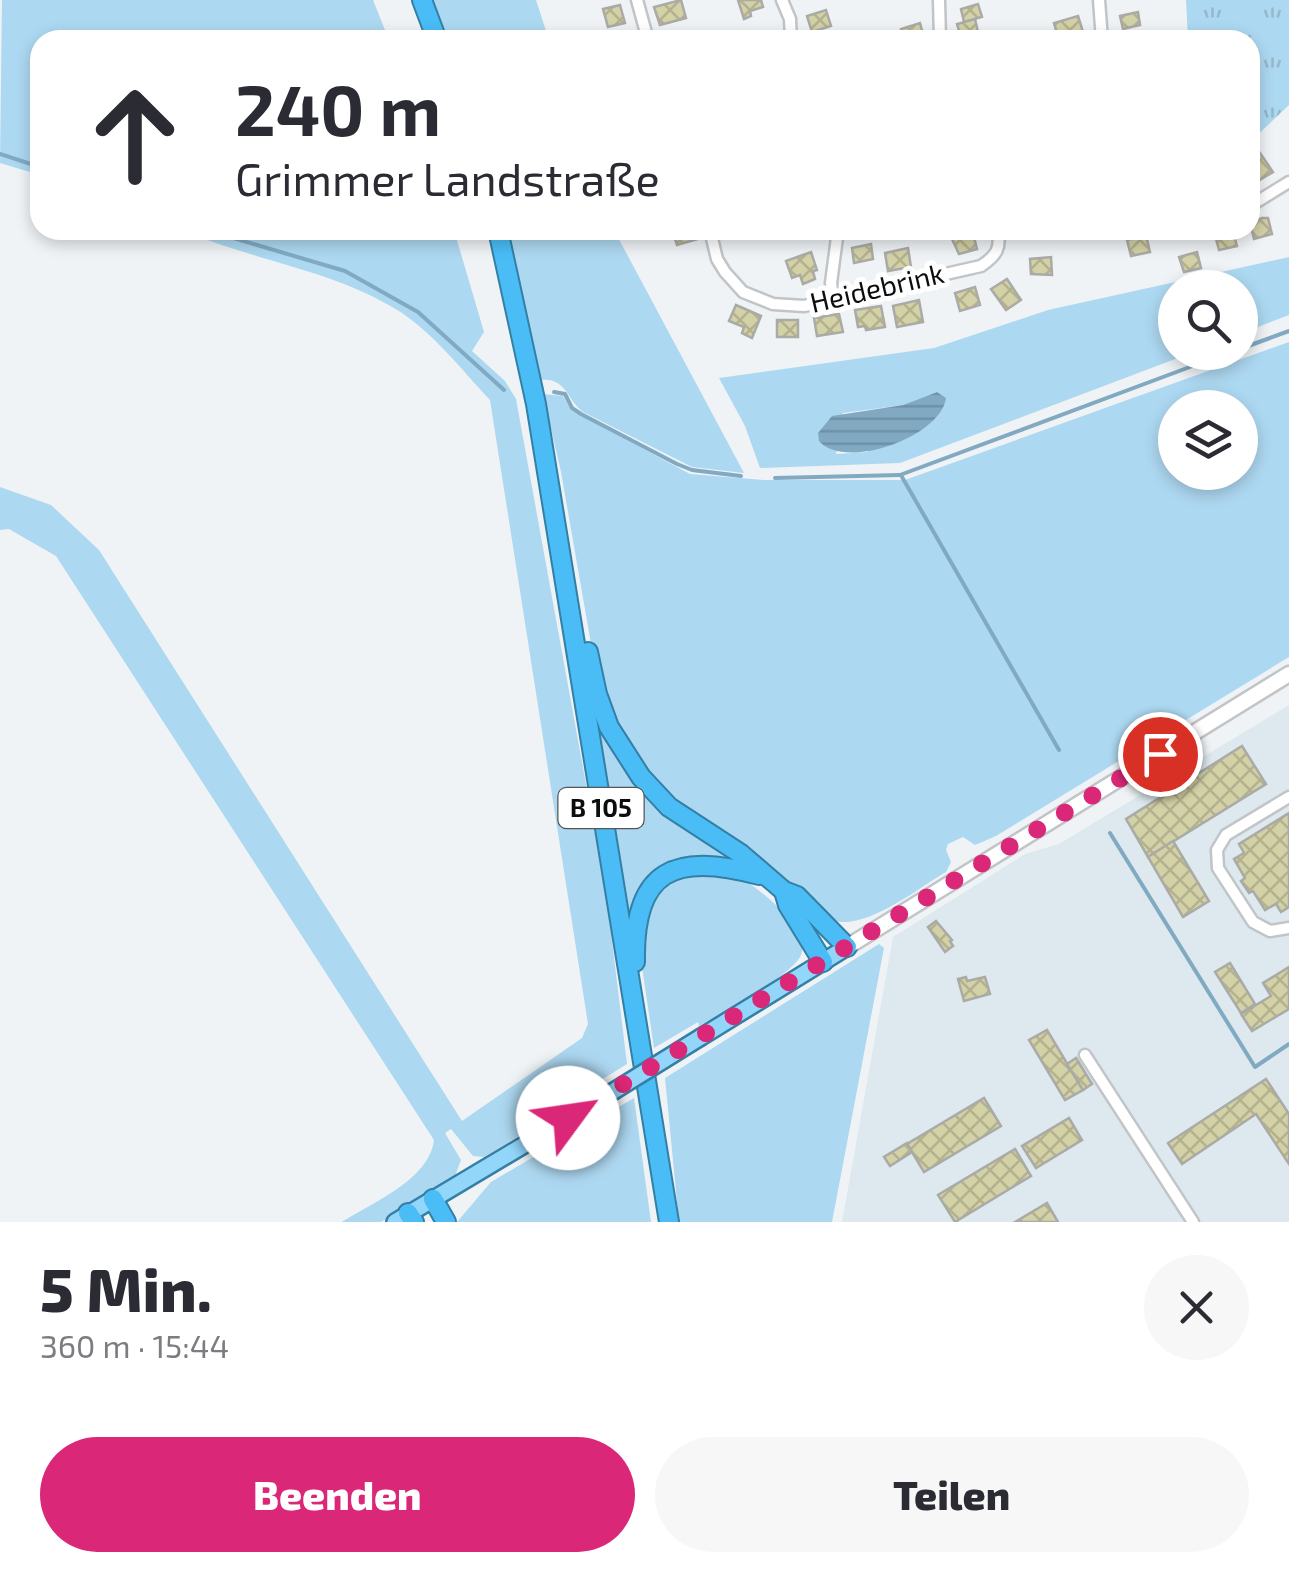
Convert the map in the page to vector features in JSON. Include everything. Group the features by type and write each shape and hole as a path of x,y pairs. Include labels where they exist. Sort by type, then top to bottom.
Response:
{"highway":[{"path":"422,0 433,30"},
{"name":"B 105","path":"500,240 531,380 636,1029"},
{"path":"566,586 580,608 597,694 609,727 641,777 668,807 741,854 764,876 796,896 847,947"},
{"path":"669,1222 636,1029 637,915 651,889 675,870 702,864 764,876"},
{"path":"784,891 788,905 823,962"},
{"path":"656,1141 658,1222"},
{"path":"434,1199 446,1222"}],"main road":[{"path":"406,1219 1289,674"}],"street":[{"path":"637,0 645,30"},
{"path":"782,0 791,30"},
{"path":"939,0 940,30"},
{"path":"1099,0 1101,30"},
{"path":"1260,200 1289,182"},
{"name":"Heidebrink","path":"712,240 717,259 743,292 773,304 804,306 981,266 993,258 999,248 998,240"},
{"path":"834,298 837,240"},
{"path":"1289,797 1226,835 1218,850 1218,868 1253,922 1270,931 1289,928"},
{"path":"1085,1055 1193,1222"}],"shaded area":[{"path":"937,392 946,398 940,412 910,437 869,451 849,452 832,449 819,441 818,433 832,416 903,405"},
{"path":"1289,705 1289,1222 842,1222 893,937 1025,854 1059,844"}],"green space":[{"path":"2,0 373,0 385,30 30,30 30,172 0,163"},
{"path":"431,0 536,0 546,30 442,30"},
{"path":"1186,0 1289,0 1289,105 1260,133 1260,30 1188,30"},
{"path":"210,240 457,240 484,332 472,351 505,381 516,399 607,900 627,1064 598,1082 599,1088 484,1157 473,1156 451,1129 445,1133 461,1160 455,1176 381,1222 342,1222 411,1178 430,1154 434,1140 56,556 9,529 0,530 0,487 51,505 99,550 462,1121 582,1038 588,1024 490,400 433,339 394,308 317,274"},
{"path":"508,240 619,240 744,473 692,467 583,412 556,382 541,380"},
{"path":"1289,257 1289,315 1258,327 1258,270 1230,270"},
{"path":"1158,286 1158,365 900,463 760,468 745,426 719,378 934,348 1048,310","holes":["937,392 867,452 836,454 843,413 903,405"]},
{"path":"1289,342 1289,657 996,836 975,845 963,837 948,844 951,862 946,872 892,906 862,919 834,921 690,817 652,782 622,738 597,678 561,472 543,394 563,396 571,410 690,474 764,480 905,480 1211,370 1258,370 1258,353"},
{"path":"601,724 614,748 728,853 725,859 685,860 637,899 628,917 596,725"},
{"path":"681,873 728,873 751,884 788,919 802,944 801,955 755,993 654,1048 638,940 651,901"},
{"path":"879,944 884,948 832,1222 679,1222 665,1078"},
{"path":"634,1098 651,1222 457,1222 491,1182"}],"building":[{"path":"681,0 686,18 660,25 654,7"},
{"path":"738,0 761,0 763,7 750,11 751,16 744,19"},
{"path":"978,4 982,17 964,22 961,9"},
{"path":"620,5 625,23 608,27 603,9"},
{"path":"826,10 831,26 811,30 807,16"},
{"path":"1138,12 1140,25 1123,29 1120,16"},
{"path":"1078,16 1082,30 1056,30 1054,23"},
{"path":"975,19 978,30 959,30 957,24"},
{"path":"920,23 922,30 901,30"},
{"path":"1260,153 1273,172 1260,180"},
{"path":"1268,218 1272,234 1260,237 1260,219"},
{"path":"952,240 975,240 977,249 959,254"},
{"path":"1127,240 1147,240 1150,252 1131,256"},
{"path":"1216,240 1235,240 1237,246 1219,250"},
{"path":"871,244 873,259 854,263 852,248"},
{"path":"908,248 911,267 888,271 885,253"},
{"path":"811,252 817,270 813,271 815,279 803,284 800,275 792,278 786,261"},
{"path":"1197,252 1201,268 1183,270 1179,257"},
{"path":"1051,257 1052,275 1031,274 1030,259"},
{"path":"1007,279 1021,300 1006,310 991,289"},
{"path":"975,287 980,305 960,311 955,293"},
{"path":"919,300 923,322 897,327 893,306"},
{"path":"736,305 761,316 752,338 742,333 744,327 729,321"},
{"path":"881,306 885,327 858,327 855,310"},
{"path":"839,314 843,332 817,336 814,318"},
{"path":"777,320 798,320 798,337 777,337"},
{"path":"1242,746 1266,784 1148,857 1126,819"},
{"path":"1289,813 1289,907 1281,912 1276,904 1265,910 1241,881 1245,878 1234,859 1244,853 1239,844"},
{"path":"1173,841 1209,901 1183,917 1148,857"},
{"path":"936,921 952,940 953,946 945,952 928,927"},
{"path":"1230,963 1255,1004 1241,1013 1215,972"},
{"path":"1289,967 1289,1009 1252,1031 1241,1014 1271,996 1263,983"},
{"path":"966,977 967,981 985,977 990,994 964,1001 958,979"},
{"path":"1047,1030 1083,1090 1065,1100 1029,1040"},
{"path":"1076,1058 1092,1084 1083,1090 1067,1064"},
{"path":"1266,1079 1289,1114 1289,1164 1256,1114 1182,1164 1168,1143"},
{"path":"984,1098 1001,1126 924,1172 907,1144"},
{"path":"1069,1118 1082,1140 1036,1168 1022,1146"},
{"path":"907,1143 912,1152 890,1166 884,1157"},
{"path":"1015,1149 1031,1176 955,1222 938,1195"},
{"path":"1047,1203 1058,1222 1015,1222"}],"waterway":[{"path":"0,154 30,164"},
{"path":"240,240 345,271 418,312 504,390"},
{"path":"1258,342 1289,331"},
{"path":"775,478 900,475 1182,370"},
{"path":"554,392 565,394 572,408 581,414 677,464 692,470 741,476"},
{"path":"902,477 1059,750"},
{"path":"1110,833 1255,1067 1289,1044"}],"route":[{"path":"568,1118 1160,754"}]}
